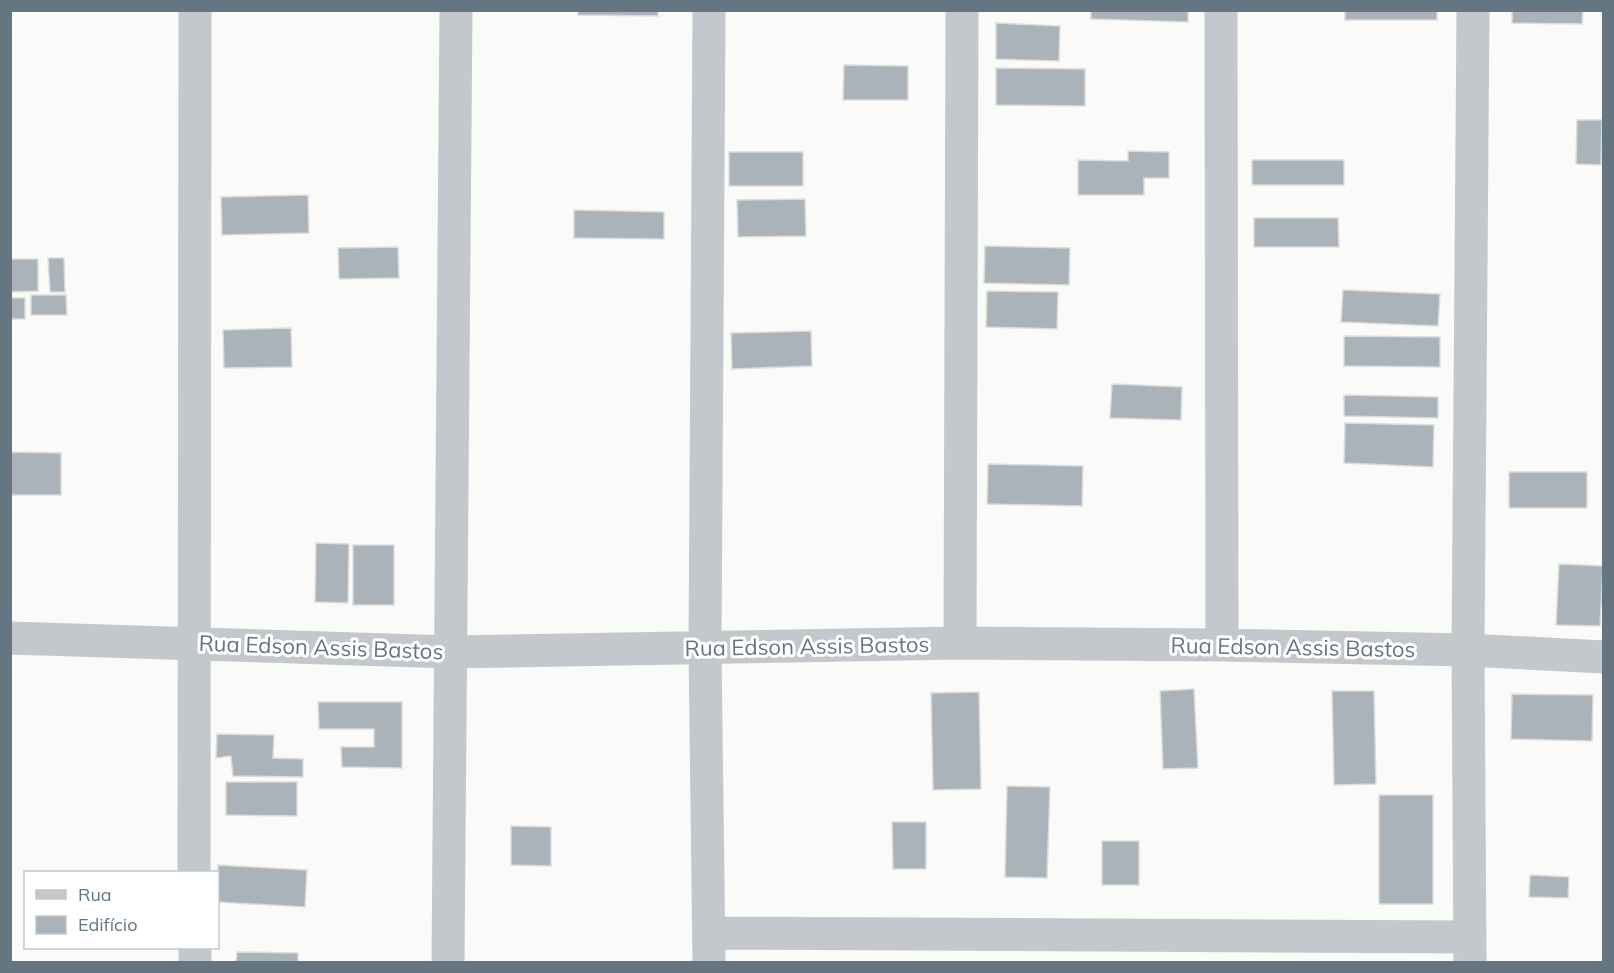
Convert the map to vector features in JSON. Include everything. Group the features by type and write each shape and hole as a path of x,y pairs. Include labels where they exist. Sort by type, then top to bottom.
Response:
{"street":[{"path":"194,871 195,10"},
{"path":"448,963 456,10"},
{"path":"709,10 705,647 709,948 1470,950 1468,650 1473,10"},
{"path":"960,643 962,10"},
{"path":"1221,10 1222,645"},
{"name":"Rua Edson Assis Bastos","path":"10,638 451,652 960,643 1468,650 1604,657"}],"building":[{"path":"578,10 658,10 658,16 578,15"},
{"path":"1091,10 1188,10 1188,22 1091,19"},
{"path":"1345,10 1437,10 1437,20 1345,20"},
{"path":"1512,10 1583,10 1582,24 1512,23"},
{"path":"996,23 1060,26 1059,61 996,59"},
{"path":"844,65 908,66 908,100 843,100"},
{"path":"996,68 1085,69 1085,106 996,105"},
{"path":"1577,120 1602,120 1601,165 1576,164"},
{"path":"1128,151 1169,152 1169,178 1144,178 1144,195 1078,195 1078,160 1128,161"},
{"path":"729,152 803,152 803,186 729,186"},
{"path":"1252,160 1344,160 1344,185 1252,185"},
{"path":"308,195 309,233 222,235 221,197"},
{"path":"805,199 806,236 738,237 737,200"},
{"path":"574,210 664,212 664,239 574,238"},
{"path":"1254,218 1338,218 1339,247 1254,247"},
{"path":"985,246 1070,248 1069,285 984,283"},
{"path":"398,247 399,278 339,279 338,248"},
{"path":"48,258 64,258 65,292 50,292"},
{"path":"10,259 38,259 38,291 10,292"},
{"path":"1343,290 1440,294 1438,326 1341,322"},
{"path":"987,291 1058,292 1057,329 986,327"},
{"path":"31,295 66,295 67,315 31,315"},
{"path":"10,298 25,298 25,319 10,319"},
{"path":"291,328 292,367 224,368 223,330"},
{"path":"811,331 812,366 732,369 731,333"},
{"path":"1344,336 1440,337 1440,367 1344,366"},
{"path":"1112,384 1182,387 1181,420 1110,418"},
{"path":"1344,395 1438,397 1438,418 1344,416"},
{"path":"1345,423 1434,425 1433,467 1344,463"},
{"path":"10,452 61,453 61,495 10,495"},
{"path":"988,464 1083,466 1082,506 987,504"},
{"path":"1509,472 1587,472 1587,508 1509,508"},
{"path":"316,543 349,544 348,603 315,602"},
{"path":"353,545 394,545 394,605 353,605"},
{"path":"1559,564 1603,566 1600,626 1556,625"},
{"path":"1194,689 1198,768 1163,769 1160,691"},
{"path":"1332,691 1374,691 1376,784 1334,785"},
{"path":"979,692 981,789 933,790 931,693"},
{"path":"1512,694 1593,695 1592,741 1511,739"},
{"path":"318,702 402,702 402,768 342,767 341,747 374,747 374,729 319,729"},
{"path":"217,734 274,735 273,758 303,759 303,777 233,776 231,756 216,758"},
{"path":"226,782 297,782 297,816 226,815"},
{"path":"1007,786 1050,787 1047,878 1005,877"},
{"path":"1379,795 1433,795 1433,904 1379,904"},
{"path":"892,822 926,822 926,869 893,869"},
{"path":"511,826 551,827 551,866 511,865"},
{"path":"1102,841 1139,841 1139,885 1102,885"},
{"path":"218,865 307,870 305,907 219,902"},
{"path":"1530,875 1569,877 1568,898 1529,897"},
{"path":"237,952 298,953 298,962 236,962"}]}
